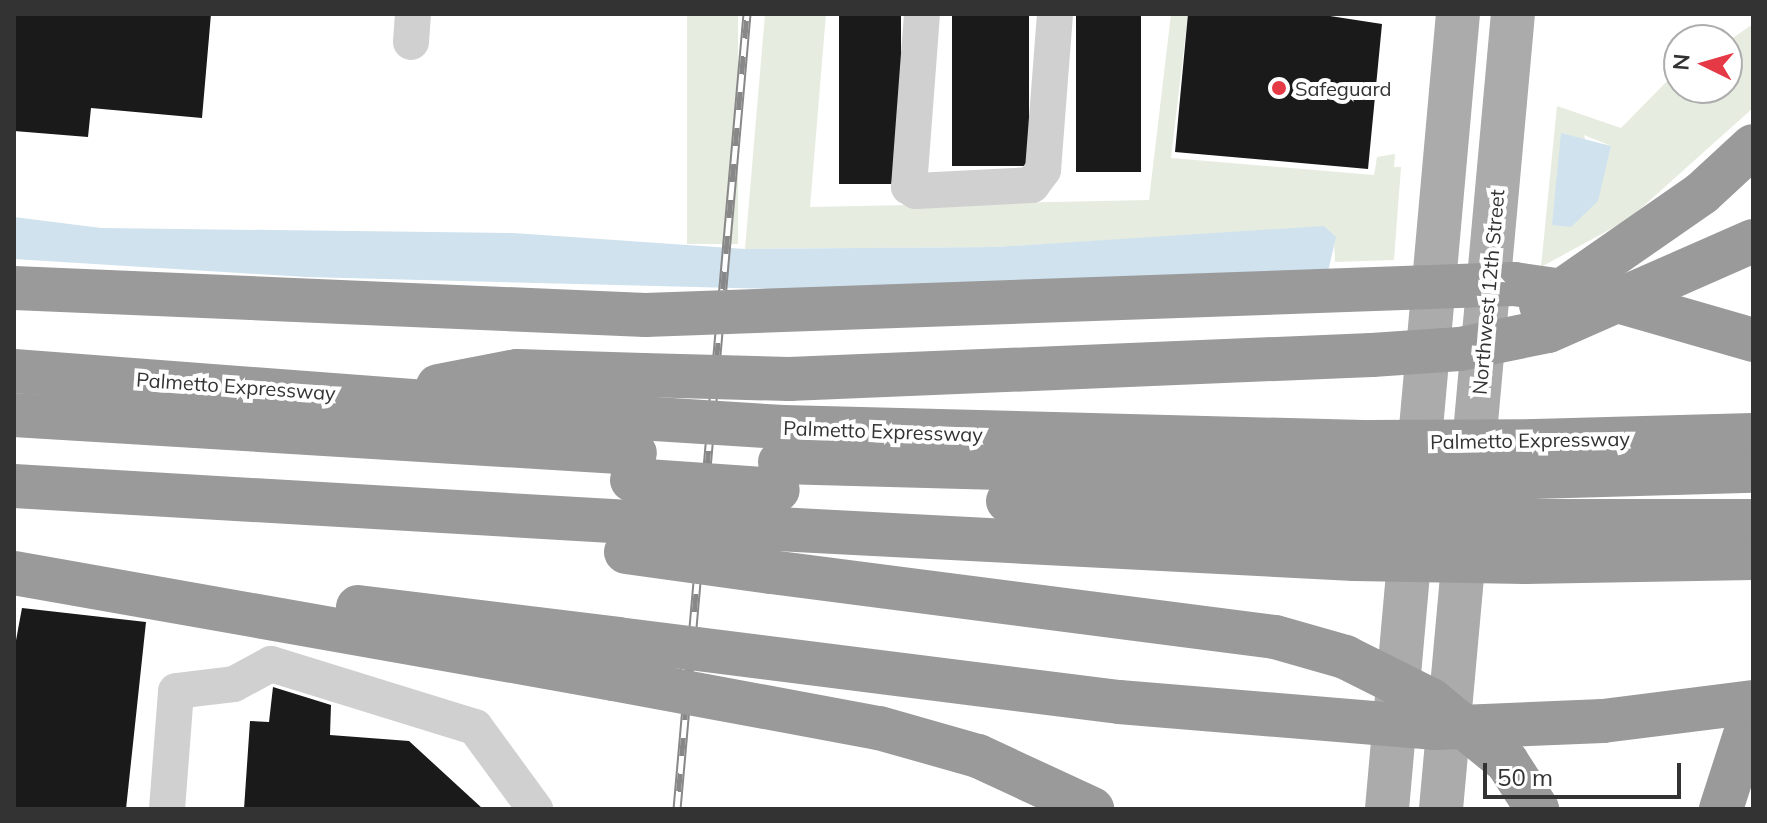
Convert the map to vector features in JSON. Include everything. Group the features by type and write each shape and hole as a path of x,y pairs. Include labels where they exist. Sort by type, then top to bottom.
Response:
{"highway":[{"path":"1542,320 1702,193 1753,146"},
{"path":"384,397 517,371 789,379 1460,349 1753,241"},
{"path":"14,288 645,315 1514,284 1604,297 1753,340"},
{"name":"Palmetto Expressway","path":"14,371 384,397 632,485 779,477 1358,499 1526,542 1753,558"},
{"path":"14,415 632,485 771,572 1275,637 1345,657 1431,700 1507,762 1537,809"},
{"name":"Palmetto Expressway","path":"779,477 1358,499 1534,459 1753,435"},
{"path":"14,443 632,485 779,477"},
{"path":"1534,459 1753,471"},
{"path":"14,486 563,517 632,485"},
{"path":"1526,542 1753,521"},
{"path":"14,573 140,593 337,604 616,659 978,756 1092,809"},
{"path":"616,659 1436,728 1603,721 1753,702"},
{"path":"1721,809 1753,710"}],"main road":[{"path":"1387,809 1458,14"},
{"name":"Northwest 12th Street","path":"1441,809 1513,14"}],"lane":[{"path":"922,14 909,187 916,191 1032,185 1043,170 1055,14"},
{"path":"167,809 176,691 234,684 271,664 475,727 535,809"}],"shaded area":[{"path":"687,14 738,14 738,244 687,244"},
{"path":"765,14 826,14 810,207 1149,200 1171,14 1188,14 1171,158 1374,175 1377,157 1395,154 1394,167 1401,167 1394,260 1335,262 1334,242 1300,230 995,247 745,249"},
{"path":"1753,24 1753,108 1629,219 1541,267 1557,106 1621,128 1663,85 1663,104 1743,104 1743,31","holes":["1584,135 1611,146 1599,194"]}],"water":[{"path":"1561,133 1611,146 1598,201 1571,227 1552,225"},
{"path":"14,217 101,228 513,233 745,249 995,247 1324,226 1336,237 1327,276 971,294 306,277 14,259"}],"building":[{"path":"16,14 211,14 202,118 91,108 88,137 14,131"},
{"path":"839,14 901,14 901,184 839,184"},
{"path":"952,14 1029,14 1029,166 952,166"},
{"path":"1076,14 1141,14 1141,172 1076,172"},
{"name":"Safeguard","path":"1188,14 1317,14 1382,24 1368,169 1175,152"},
{"path":"22,608 146,622 126,809 14,809 14,651"},
{"path":"273,687 331,705 330,735 409,741 483,809 244,809 250,721 269,722"}],"railway":[{"path":"677,809 747,14"}],"place":[{"name":"Safeguard","path":"1279,88"}]}
